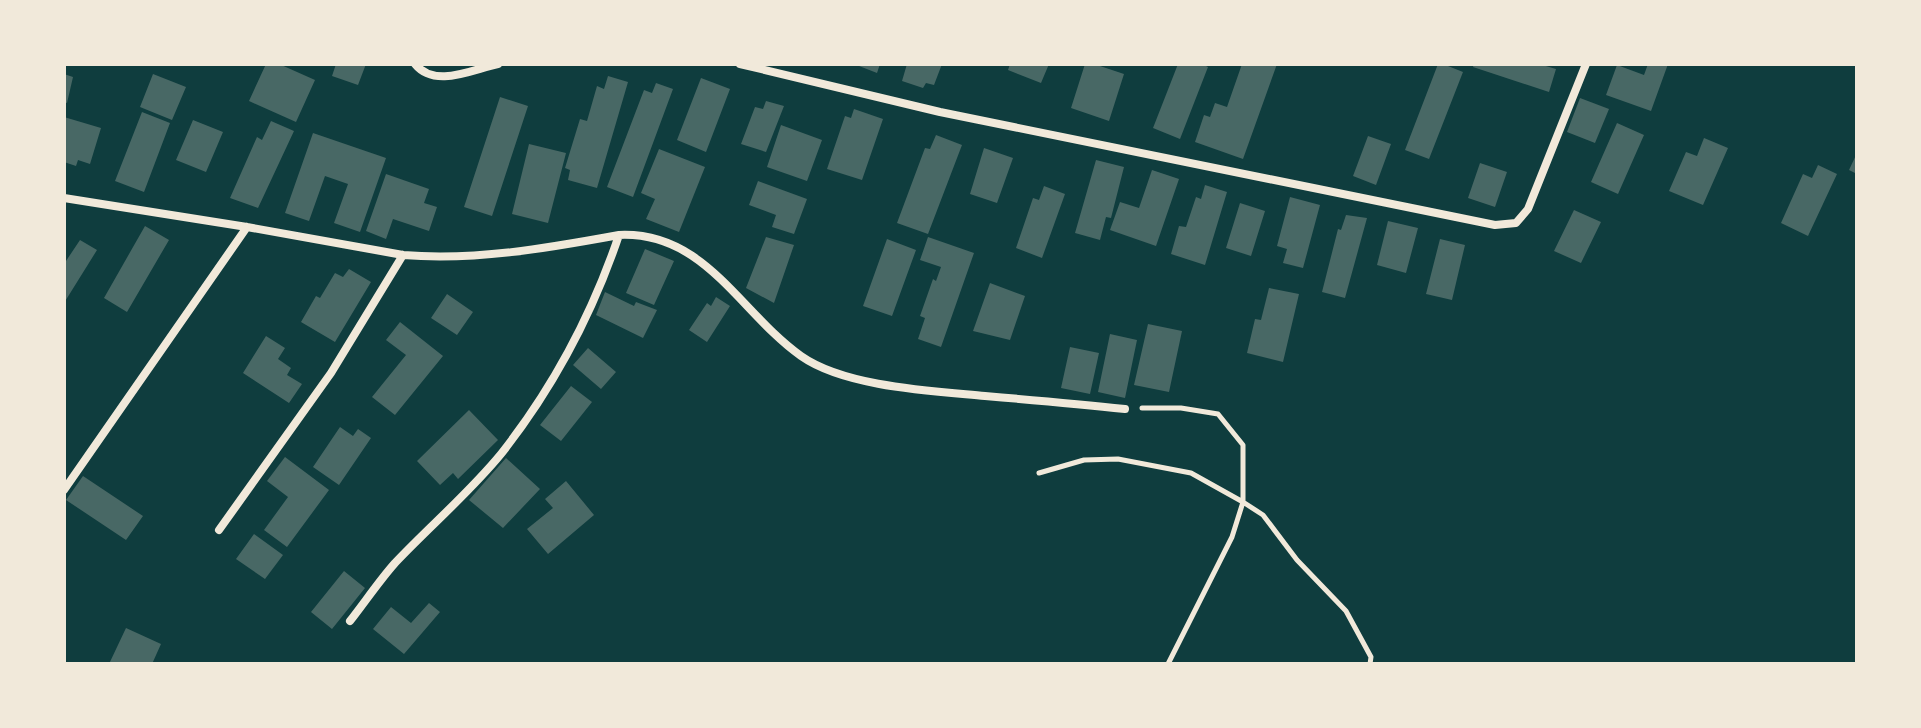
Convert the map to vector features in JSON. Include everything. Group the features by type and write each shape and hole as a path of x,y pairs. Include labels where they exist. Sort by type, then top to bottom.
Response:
{"street":[{"path":"415,64 431,76 454,75 498,64"},
{"path":"740,64 940,112 1495,225 1516,223 1528,209 1586,64"},
{"path":"64,198 403,255 457,257 619,235 651,237 679,248 712,270 785,343 817,366 915,390 1125,409"},
{"path":"64,490 247,227"},
{"path":"350,621 392,566 468,490 528,418 584,325 619,235"},
{"path":"219,530 331,373 403,255"}],"path":[{"path":"1125,409 1181,408 1218,414 1243,445 1243,502 1232,537 1168,664"},
{"path":"1039,473 1084,460 1118,459 1191,473 1243,502 1263,515 1297,560 1346,611 1371,657 1370,664"}],"building":[{"path":"266,64 279,64 315,80 296,122 249,101"},
{"path":"336,64 366,64 358,85 332,76"},
{"path":"854,64 880,64 877,73"},
{"path":"907,64 942,64 934,85 926,83 923,88 902,81"},
{"path":"1010,64 1049,64 1041,83 1008,70"},
{"path":"1085,64 1124,74 1109,121 1071,108"},
{"path":"1178,64 1208,67 1180,139 1153,128"},
{"path":"1242,64 1277,64 1243,159 1195,142 1204,115 1210,117 1215,103 1227,107"},
{"path":"1438,64 1463,72 1429,159 1405,150"},
{"path":"1474,64 1539,64 1556,69 1549,92 1473,67"},
{"path":"1648,64 1668,64 1651,111 1606,95 1617,65 1644,75"},
{"path":"64,74 73,77 67,103 64,102"},
{"path":"153,74 186,87 172,120 140,107"},
{"path":"608,76 628,82 597,188 568,180 570,170 565,168 580,119 587,121 597,86 604,89"},
{"path":"701,78 730,89 706,152 677,140"},
{"path":"656,83 673,89 633,197 607,187 644,90 652,93"},
{"path":"500,97 528,106 492,216 464,207"},
{"path":"1580,98 1609,109 1595,143 1567,132"},
{"path":"766,101 784,106 766,152 741,144 755,107 763,109"},
{"path":"854,109 883,119 862,180 827,169 845,116 851,118"},
{"path":"142,112 170,123 144,192 115,181"},
{"path":"64,117 101,128 90,164 78,160 76,166 64,162"},
{"path":"193,120 223,132 206,172 176,160"},
{"path":"271,121 294,131 258,208 230,198 257,137 262,140"},
{"path":"1617,123 1644,135 1618,194 1591,182"},
{"path":"781,125 822,140 807,181 767,167"},
{"path":"313,133 386,158 360,232 334,223 348,184 325,176 309,221 285,213"},
{"path":"936,135 962,145 928,234 897,223 925,148 930,149"},
{"path":"1368,136 1391,144 1376,185 1353,176"},
{"path":"1704,138 1728,148 1703,205 1669,191 1686,152 1697,156"},
{"path":"529,144 566,153 548,223 512,214"},
{"path":"984,148 1013,158 997,203 970,194"},
{"path":"659,149 705,167 679,232 646,219 655,199 641,193"},
{"path":"1857,153 1857,174 1849,170"},
{"path":"1096,160 1124,167 1111,218 1106,217 1100,240 1075,233"},
{"path":"1480,163 1507,172 1495,207 1468,198"},
{"path":"1818,165 1837,174 1808,236 1781,223 1803,174 1812,178"},
{"path":"1152,170 1179,179 1156,246 1110,230 1120,202 1139,208"},
{"path":"386,174 429,189 424,203 437,207 429,231 393,219 386,239 366,231"},
{"path":"758,181 807,199 794,234 772,227 776,215 749,205"},
{"path":"1205,185 1227,192 1205,265 1171,254 1179,226 1186,227 1196,197 1201,199"},
{"path":"1044,186 1065,194 1042,258 1016,248 1033,198 1039,200"},
{"path":"1290,197 1320,205 1303,268 1283,263 1287,249 1277,246"},
{"path":"1240,203 1265,211 1251,256 1226,248"},
{"path":"1574,210 1601,222 1581,263 1554,251"},
{"path":"1346,215 1367,218 1345,298 1322,292 1338,229 1341,230"},
{"path":"1388,221 1418,228 1406,273 1377,265"},
{"path":"145,226 169,240 127,312 104,298"},
{"path":"766,237 794,245 774,303 746,288"},
{"path":"928,237 974,253 941,347 918,339 925,318 920,316 933,279 936,281 941,267 920,260"},
{"path":"887,239 916,250 892,316 863,306"},
{"path":"1440,239 1465,245 1452,300 1426,294"},
{"path":"80,240 97,250 64,303 64,264"},
{"path":"645,249 674,261 654,305 626,293"},
{"path":"349,269 371,282 335,342 301,322 316,296 320,298 335,273 343,277"},
{"path":"990,283 1025,296 1010,340 973,331"},
{"path":"1269,288 1299,294 1283,362 1247,353 1255,319 1261,320"},
{"path":"605,292 634,306 636,302 657,310 643,338 596,315"},
{"path":"447,294 473,312 457,335 431,318"},
{"path":"716,297 730,306 707,342 689,330 707,303 711,306"},
{"path":"400,322 443,356 395,415 372,397 406,355 386,340"},
{"path":"1148,324 1182,331 1169,392 1134,385"},
{"path":"1110,334 1137,340 1125,398 1098,392"},
{"path":"266,336 285,348 278,359 291,368 287,375 302,384 289,403 243,373"},
{"path":"1070,347 1099,353 1090,394 1061,388"},
{"path":"588,348 616,372 601,389 573,365"},
{"path":"571,386 592,402 561,441 540,425"},
{"path":"469,410 498,440 458,479 453,473 440,485 417,461"},
{"path":"340,427 353,436 358,429 371,438 339,485 313,467"},
{"path":"285,457 329,490 287,547 264,530 288,497 267,481"},
{"path":"506,458 540,489 503,528 469,500"},
{"path":"83,476 143,516 126,540 66,500"},
{"path":"566,481 594,515 548,554 527,529 553,508 545,499"},
{"path":"254,534 283,555 265,579 236,559"},
{"path":"344,571 365,588 332,629 311,612"},
{"path":"429,603 440,612 404,654 373,629 391,607 411,623"},
{"path":"126,628 161,644 152,664 109,664"}]}
